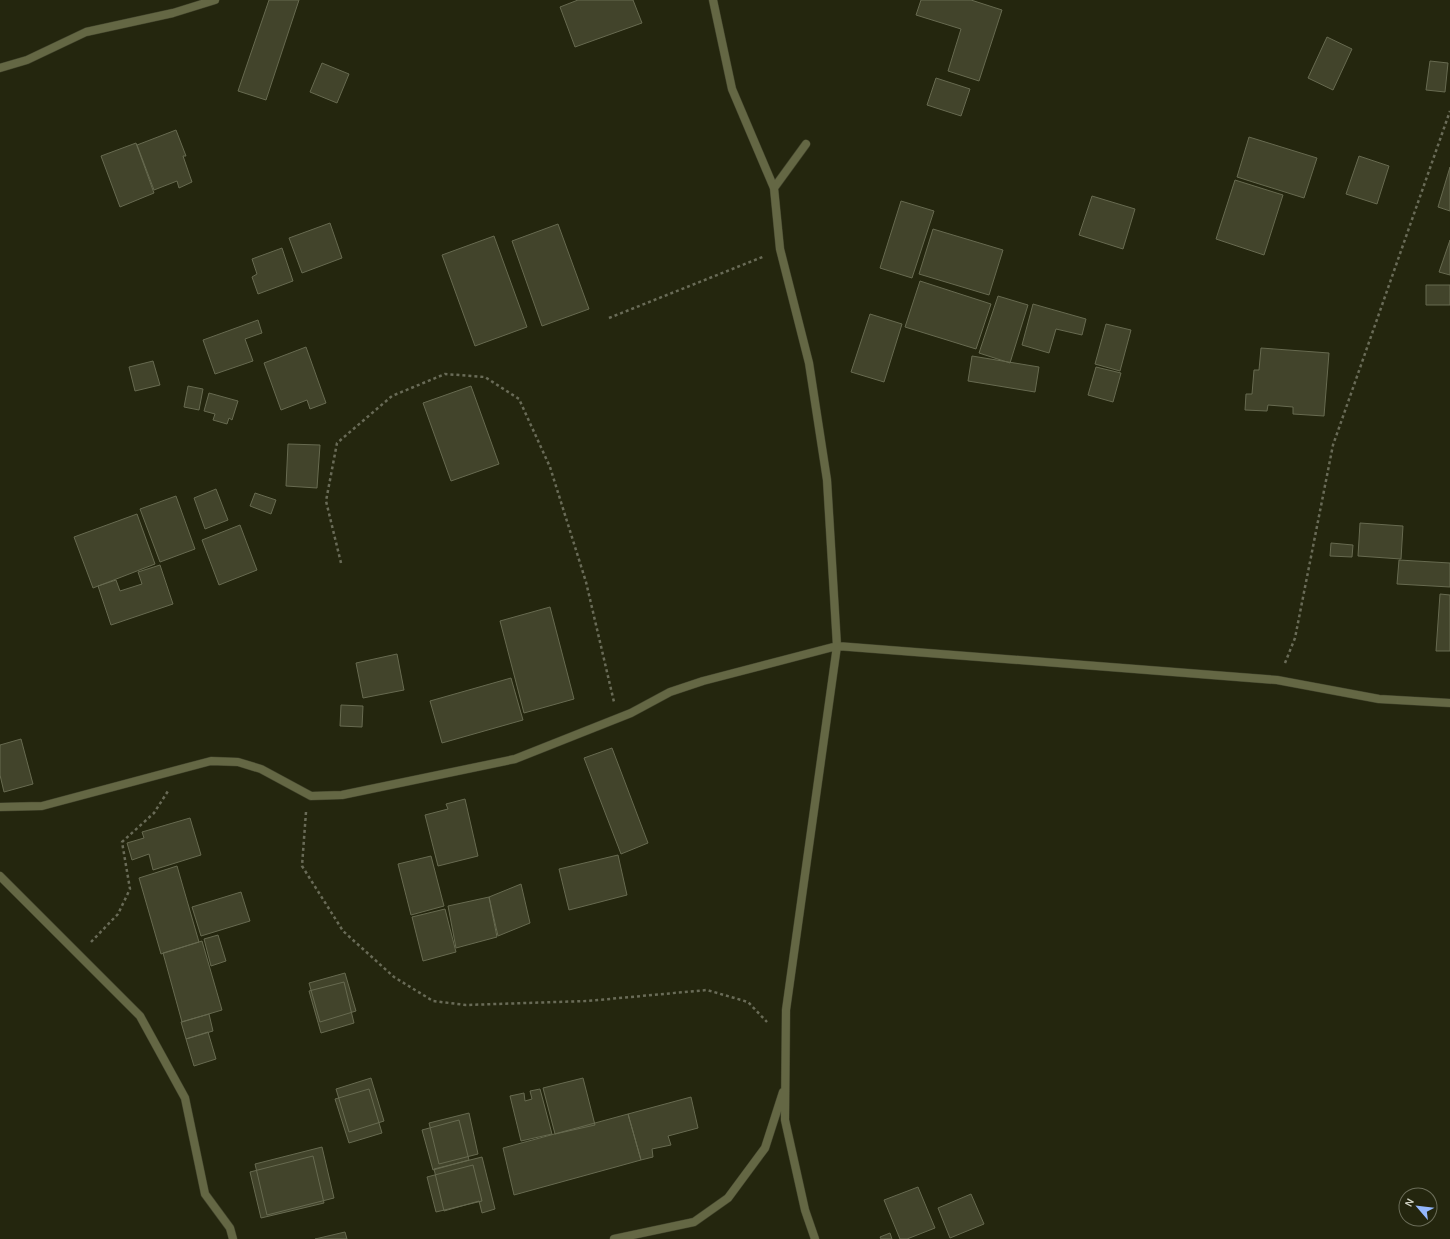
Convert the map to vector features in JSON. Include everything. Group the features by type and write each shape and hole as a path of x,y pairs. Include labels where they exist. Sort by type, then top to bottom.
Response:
{"street":[{"path":"0,68 27,60 86,32 173,13 215,0"},
{"path":"713,0 732,89 774,188 780,249 809,363 827,480 837,646 786,1010 785,1120 805,1210 815,1239"},
{"path":"774,188 806,144"},
{"path":"0,807 42,806 211,761 238,762 261,769 310,796 342,795 515,759 618,718 670,692 703,681 837,646 1277,680 1379,699 1450,703"},
{"path":"0,876 140,1016 185,1098 205,1194 230,1228 233,1239"},
{"path":"614,1239 694,1222 728,1198 765,1148 786,1086"}],"path":[{"path":"1277,680 1295,638 1334,445 1450,111"},
{"path":"609,318 780,249"},
{"path":"341,563 326,501 337,443 392,396 445,374 485,378 519,399 550,467 586,582 618,718"},
{"path":"78,955 118,914 130,889 122,842 154,813 172,785"},
{"path":"310,796 305,816 302,866 343,931 394,978 433,1001 466,1005 587,1001 707,990 748,1002 786,1041"}],"building":[{"path":"269,0 299,0 266,100 238,91"},
{"path":"578,0 633,0 642,23 575,47 560,7"},
{"path":"921,0 971,0 1002,10 979,81 948,71 961,29 916,15"},
{"path":"1327,37 1352,49 1333,90 1308,78"},
{"path":"1430,61 1448,63 1445,92 1426,90"},
{"path":"322,63 349,74 337,103 310,92"},
{"path":"936,78 970,89 961,116 927,105"},
{"path":"176,130 186,156 183,156 192,182 179,188 177,181 154,190 137,145"},
{"path":"1249,137 1317,158 1304,198 1237,177"},
{"path":"136,143 154,193 120,207 101,156"},
{"path":"1359,156 1389,166 1377,204 1346,194"},
{"path":"1450,167 1450,211 1438,207"},
{"path":"1235,180 1283,195 1264,255 1216,239"},
{"path":"1092,196 1135,209 1123,249 1079,235"},
{"path":"901,201 934,211 912,278 880,268"},
{"path":"330,223 342,258 302,273 289,238"},
{"path":"558,224 589,309 542,326 512,241"},
{"path":"933,229 1003,250 989,295 919,274"},
{"path":"494,236 527,327 475,346 442,255"},
{"path":"1450,240 1450,275 1439,272"},
{"path":"282,248 293,281 258,294 252,277 257,274 252,259"},
{"path":"920,281 991,304 976,349 905,327"},
{"path":"1426,285 1450,285 1450,305 1426,305"},
{"path":"998,296 1028,305 1010,363 979,353"},
{"path":"1033,304 1086,319 1082,335 1056,329 1049,353 1022,345"},
{"path":"870,314 902,324 884,382 851,372"},
{"path":"258,320 262,333 245,339 253,361 215,374 203,340"},
{"path":"1106,324 1131,330 1120,371 1095,364"},
{"path":"306,347 326,403 310,409 307,400 281,410 264,363"},
{"path":"1261,348 1329,353 1324,416 1293,414 1293,407 1268,405 1267,411 1245,410 1246,394 1252,394 1254,370 1259,370"},
{"path":"972,356 1039,367 1035,392 968,381"},
{"path":"153,361 160,385 135,391 129,367"},
{"path":"1096,367 1121,373 1113,402 1088,395"},
{"path":"188,386 203,389 199,410 184,407"},
{"path":"471,386 499,464 451,481 423,403"},
{"path":"209,393 238,401 232,420 229,418 227,424 213,420 215,414 204,411"},
{"path":"288,444 320,445 317,488 286,486"},
{"path":"216,489 228,520 205,529 194,498"},
{"path":"255,493 276,500 271,514 250,506"},
{"path":"176,496 195,549 160,562 140,509"},
{"path":"137,514 155,564 93,588 74,537"},
{"path":"1360,523 1403,526 1401,559 1358,556"},
{"path":"240,525 257,570 219,585 202,540"},
{"path":"1331,543 1353,545 1352,557 1330,556"},
{"path":"1399,560 1450,563 1450,587 1397,584"},
{"path":"160,565 173,604 111,625 98,586 116,580 120,591 142,584 138,572"},
{"path":"1440,594 1450,595 1450,651 1436,651"},
{"path":"550,607 574,699 524,713 500,621"},
{"path":"397,654 404,690 363,698 356,663"},
{"path":"511,678 523,720 442,743 430,701"},
{"path":"341,705 363,706 362,727 340,726"},
{"path":"21,739 33,784 4,792 0,775 0,745"},
{"path":"612,748 648,843 621,854 584,758"},
{"path":"465,799 478,856 438,866 425,815 448,809 446,804"},
{"path":"190,818 201,855 153,870 149,854 132,860 127,843 144,838 142,832"},
{"path":"618,855 627,895 569,910 559,869"},
{"path":"431,856 444,906 411,915 398,864"},
{"path":"177,866 199,942 161,954 139,878"},
{"path":"521,884 530,923 498,936 489,897"},
{"path":"241,892 250,921 201,936 192,907"},
{"path":"489,897 497,937 456,948 448,906"},
{"path":"445,909 456,952 423,961 412,917"},
{"path":"218,935 226,961 211,966 204,939"},
{"path":"202,941 222,1010 182,1022 163,953"},
{"path":"345,973 356,1011 320,1022 309,983"},
{"path":"344,982 354,1023 321,1033 309,991"},
{"path":"209,1014 213,1031 186,1039 181,1022"},
{"path":"208,1032 216,1059 194,1066 186,1039"},
{"path":"371,1078 384,1121 349,1132 336,1089"},
{"path":"583,1078 595,1125 555,1134 543,1088"},
{"path":"369,1089 382,1133 349,1143 335,1099"},
{"path":"540,1089 552,1134 521,1141 510,1096 524,1093 525,1101 532,1099 530,1091"},
{"path":"691,1097 698,1128 668,1136 671,1145 652,1149 653,1157 641,1160 628,1114"},
{"path":"469,1113 478,1154 439,1164 429,1123"},
{"path":"628,1114 641,1160 514,1195 503,1148"},
{"path":"459,1120 469,1160 433,1170 422,1130"},
{"path":"322,1147 334,1198 267,1215 255,1164"},
{"path":"313,1156 324,1203 261,1218 250,1172"},
{"path":"482,1157 495,1209 482,1213 479,1201 444,1211 434,1169"},
{"path":"473,1165 482,1201 436,1212 427,1177"},
{"path":"918,1187 935,1228 907,1239 900,1239 884,1200"},
{"path":"971,1194 984,1224 950,1238 938,1208"},
{"path":"345,1232 347,1239 315,1239"},
{"path":"890,1233 892,1239 881,1239 880,1237"}]}
